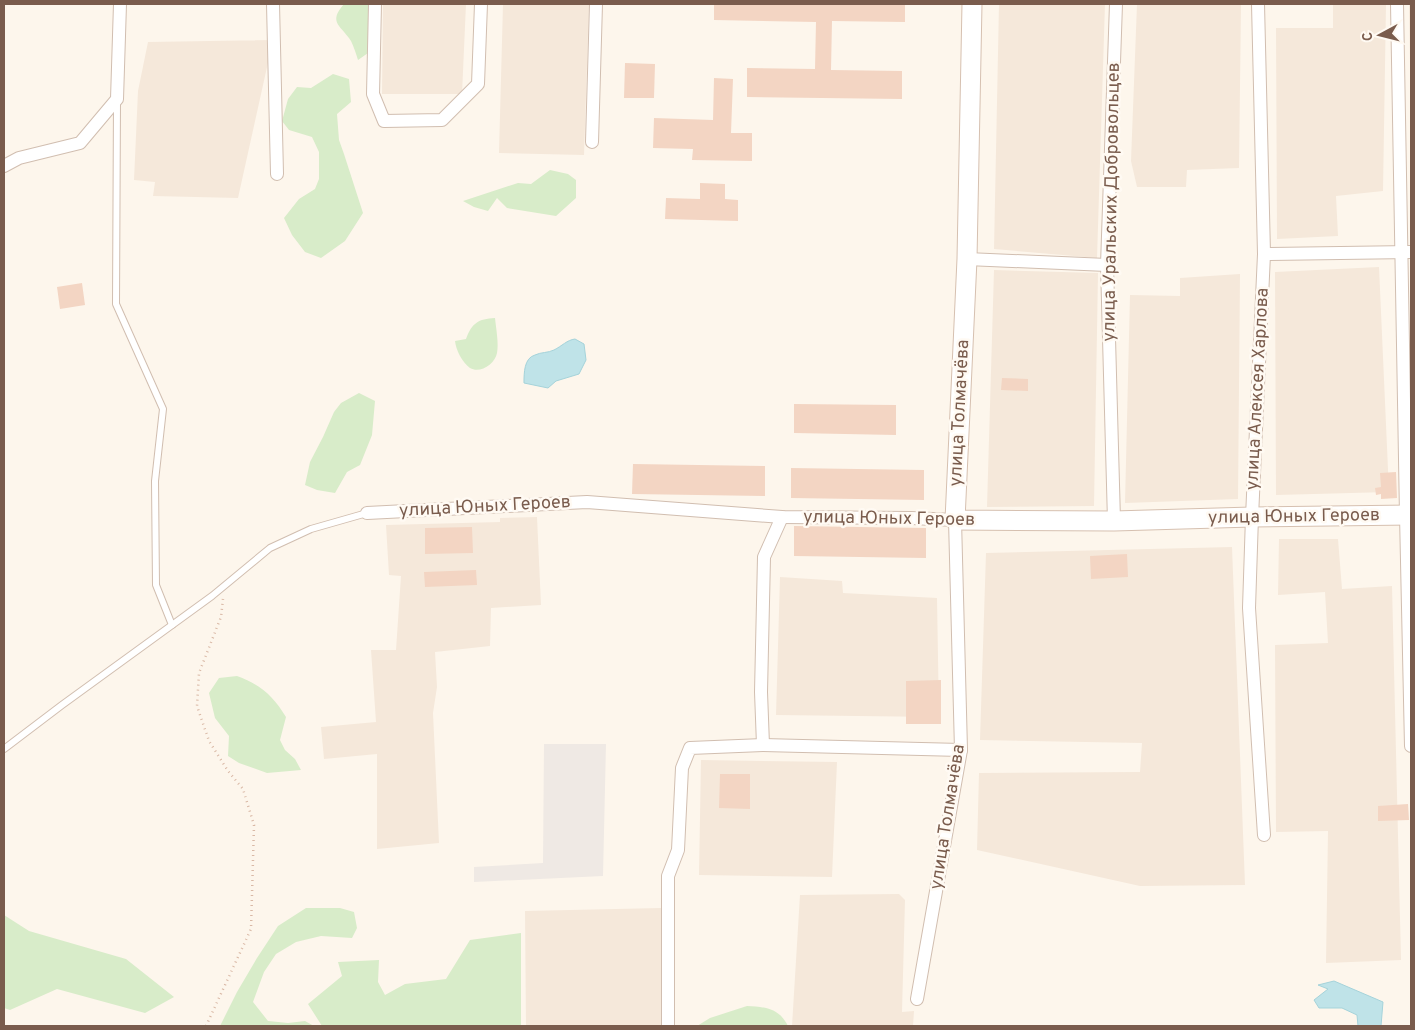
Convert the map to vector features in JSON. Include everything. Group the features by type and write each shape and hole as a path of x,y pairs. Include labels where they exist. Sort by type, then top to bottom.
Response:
{"street":[{"path":"4,166 19,158 80,143 117,99 120,4"},
{"path":"273,4 277,174"},
{"path":"375,4 372,94 384,121 442,120 478,84 481,4"},
{"path":"592,142 596,4"},
{"name":"улица Толмачёва","path":"916,999 961,750 955,520 967,259 972,4"},
{"name":"улица Уральских Добровольцев","path":"1114,521 1107,265 1116,4"},
{"name":"улица Алексея Харлова","path":"1258,4 1264,254 1249,608 1264,835"},
{"path":"1397,4 1406,252 1411,746"},
{"path":"1264,254 1406,252"},
{"path":"967,259 1107,265"},
{"name":"улица Юных Героев","path":"367,513 587,502 782,517 955,520 1114,521 1408,515"},
{"path":"763,746 761,692 764,558 782,517"},
{"path":"668,1026 668,876 678,850 682,768 690,748 763,746 961,750"}],"lane":[{"path":"117,99 116,304 163,409 155,481 156,585 172,625"},
{"path":"4,749 172,625 270,548 311,529 367,513"}],"path":[{"path":"206,1026 251,929 254,825 243,789 228,772 209,741 197,706 199,673 221,617 224,585"}],"shaded area":[{"path":"383,4 466,4 462,94 382,94"},
{"path":"503,4 589,4 584,155 499,153"},
{"path":"999,4 1105,4 1097,258 994,249"},
{"path":"1137,4 1241,4 1239,168 1187,170 1186,187 1137,187 1131,161"},
{"path":"1333,4 1386,4 1383,191 1336,196 1338,236 1277,239 1276,28 1333,28"},
{"path":"1409,4 1411,4 1411,124"},
{"path":"273,40 238,198 153,196 155,182 134,180 138,91 148,42"},
{"path":"1379,267 1389,492 1276,495 1275,272"},
{"path":"994,270 1098,273 1094,506 987,507"},
{"path":"1240,274 1238,499 1125,503 1130,295 1180,296 1180,278"},
{"path":"537,517 541,605 491,608 490,646 435,652 437,687 433,713 439,843 377,849 377,754 324,759 321,727 376,722 371,650 396,650 401,576 389,575 386,525 500,522 500,518"},
{"path":"1279,539 1338,539 1342,589 1392,586 1401,960 1326,963 1328,831 1276,832 1275,645 1328,643 1325,592 1278,595"},
{"path":"1232,547 1245,885 1140,886 977,850 979,773 1140,772 1142,743 980,740 986,553"},
{"path":"780,577 842,581 843,593 937,598 939,717 776,715"},
{"path":"544,744 606,744 603,876 474,882 474,867 543,863"},
{"path":"701,760 837,762 832,877 699,875"},
{"path":"899,894 905,900 902,1012 914,1011 913,1026 792,1026 800,895"},
{"path":"661,908 663,1026 526,1026 525,911"}],"green space":[{"path":"344,4 369,4 368,53 358,60 351,41 336,20 339,10"},
{"path":"333,74 349,79 351,102 337,114 339,140 363,213 345,241 321,258 305,252 292,235 284,218 299,199 315,189 319,179 319,152 312,137 289,130 282,121 288,99 297,87 311,88"},
{"path":"550,170 568,174 576,180 576,198 556,216 507,208 497,198 488,211 463,201 518,183 531,184"},
{"path":"495,318 498,345 496,357 486,367 474,370 464,363 455,341 466,339 476,323 484,319"},
{"path":"359,393 375,401 372,435 360,465 347,472 335,493 317,490 305,485 310,462 334,412 341,403"},
{"path":"237,676 253,683 266,692 286,717 280,740 285,750 295,759 301,770 267,773 239,763 228,756 229,736 215,718 209,693 219,678"},
{"path":"306,908 340,908 354,912 357,928 352,938 321,936 296,942 276,954 264,972 253,1002 268,1021 288,1023 305,1021 314,1026 220,1026 237,992 278,926"},
{"path":"4,915 29,931 126,959 174,997 145,1013 57,989 10,1010 4,1008"},
{"path":"521,933 521,1026 322,1026 308,1004 342,976 338,962 379,960 378,982 385,995 405,984 446,979 470,940"},
{"path":"747,1006 766,1008 776,1012 788,1026 697,1026 710,1018"}],"water":[{"path":"575,339 584,344 586,360 579,374 556,381 548,388 524,383 525,366 531,357 552,351"},
{"path":"1334,981 1383,1002 1381,1026 1358,1026 1357,1015 1342,1008 1319,1008 1314,1000 1328,989 1318,985"}],"building":[{"path":"714,4 905,4 905,22 832,21 831,70 902,71 902,99 747,97 747,68 815,69 816,22 714,20"},
{"path":"625,63 655,64 654,98 624,98"},
{"path":"714,78 733,79 731,133 752,133 752,161 692,160 693,149 653,148 654,118 713,120"},
{"path":"700,183 725,184 725,199 738,200 738,221 665,219 666,198 700,199"},
{"path":"82,283 85,305 60,309 57,287"},
{"path":"1002,378 1028,379 1028,391 1001,390"},
{"path":"794,404 896,405 896,435 794,433"},
{"path":"633,464 765,466 765,496 632,494"},
{"path":"791,468 924,470 924,500 791,498"},
{"path":"1396,472 1397,498 1381,499 1381,494 1376,495 1375,488 1381,487 1380,473"},
{"path":"794,526 926,528 926,558 794,556"},
{"path":"472,527 473,553 425,554 425,528"},
{"path":"1127,554 1128,577 1091,579 1090,556"},
{"path":"476,570 477,585 425,587 424,572"},
{"path":"941,680 941,724 906,724 906,681"},
{"path":"720,774 750,774 750,809 719,808"},
{"path":"1408,804 1409,820 1378,821 1378,806"}]}
